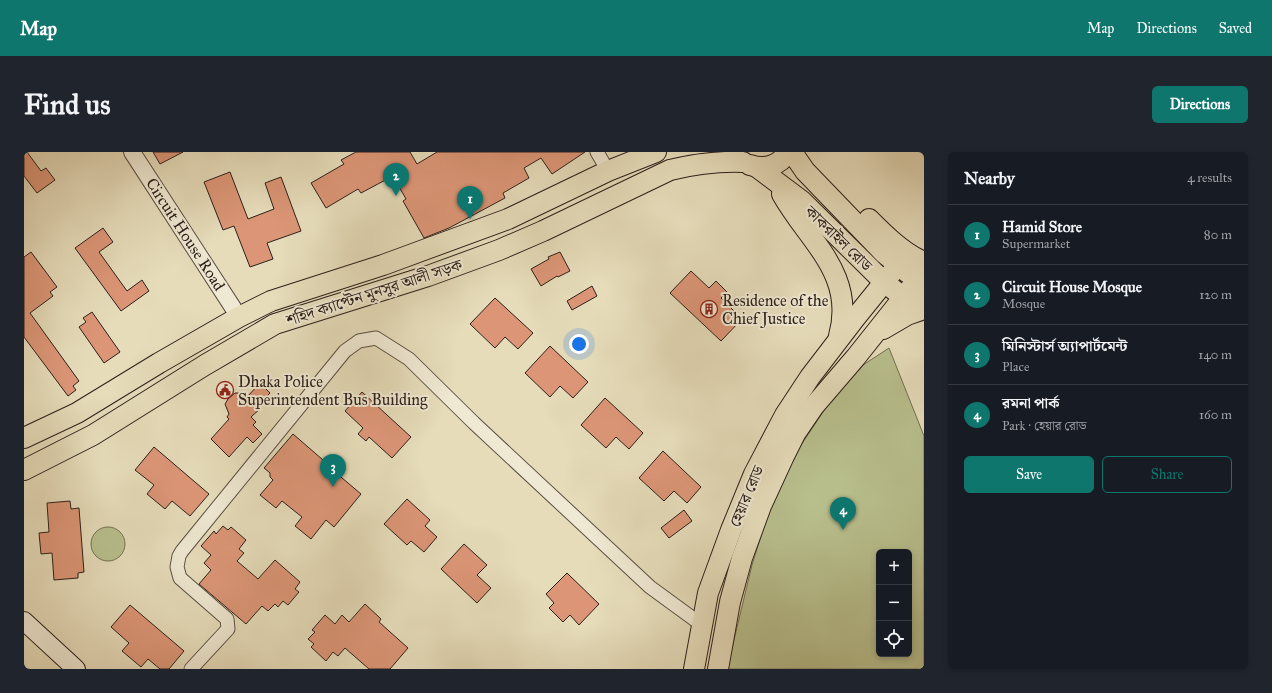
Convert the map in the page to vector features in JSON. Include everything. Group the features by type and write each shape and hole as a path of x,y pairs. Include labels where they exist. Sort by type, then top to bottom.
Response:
{"main road":[{"name":"শহিদ ক্যাপ্টেন মুনসুর আলী সড়ক","path":"24,438 77,413 239,316 271,301 383,265 508,219 608,172 656,152"},
{"name":"শহিদ ক্যাপ্টেন মুনসুর আলী সড়ক","path":"24,470 93,435 205,365 275,324 422,278 499,250 543,231 670,170 690,165 745,160 768,167 777,164 788,152"},
{"name":"কাকরাইল রোড","path":"792,152 805,171 898,265 922,279"},
{"path":"718,669 730,602 742,558 761,506 796,434 814,406 856,357 903,297 922,279 900,246 882,232 819,168 808,152"},
{"name":"কাকরাইল রোড","path":"745,160 802,201 884,282 903,297"},
{"path":"774,180 787,202 832,267 843,302 843,314 838,340"},
{"name":"হেয়ার রোড","path":"694,669 708,593 731,530 754,474 785,414 810,377 898,265"},
{"path":"868,341 893,322 924,309"},
{"path":"25,622 76,669"}],"street":[{"name":"Circuit House Road","path":"132,152 239,316"},
{"path":"597,152 608,172"},
{"path":"191,669 228,629 228,624 227,619 180,578 177,567 179,556 344,351 359,341 376,338 409,359 650,587 702,625"}],"green space":[{"path":"889,348 924,436 924,669 727,669 752,565 770,508 797,451 827,406 863,365"},
{"path":"105,527 111,527 115,528 122,534 125,544 124,551 118,558 111,561 105,561 101,560 94,554 91,547 91,541 92,537 98,530"}],"building":[{"path":"24,152 27,152 41,171 46,168 55,180 37,193 24,176"},
{"path":"153,152 183,152 160,164"},
{"path":"356,152 410,152 417,164 437,152 585,152 552,174 541,158 524,168 529,178 503,193 505,198 449,228 424,238 403,201 406,199 393,176 361,193 358,189 326,208 311,183 344,164 341,160"},
{"path":"230,172 248,219 274,209 265,183 281,177 301,231 267,243 273,259 250,267 234,226 223,230 204,182"},
{"path":"103,228 113,242 99,252 127,291 142,280 149,291 121,311 75,248"},
{"path":"31,252 57,287 50,292 53,296 30,313 79,381 73,386 76,390 68,396 24,337 24,257"},
{"path":"560,252 570,271 558,277 557,276 541,286 531,269 549,259 548,257"},
{"name":"Residence of the Chief Justice","path":"691,271 709,288 716,281 727,292 721,298 742,319 721,341 670,293"},
{"path":"592,286 597,296 572,310 567,301"},
{"path":"495,298 533,333 518,349 505,337 495,348 470,324"},
{"path":"92,312 120,352 104,363 79,327 86,322 83,318"},
{"path":"550,346 588,382 573,398 560,386 550,397 525,373"},
{"path":"260,383 270,393 258,405 261,408 251,417 256,422 253,425 262,434 253,443 247,437 229,457 211,439 229,419 227,417 229,414 225,404 235,393 240,393 247,397"},
{"path":"362,392 411,437 392,458 369,437 366,441 358,434 363,428 345,411"},
{"path":"605,398 643,433 629,449 616,437 606,448 581,425"},
{"path":"293,434 361,494 334,527 326,520 311,539 295,526 302,517 282,501 276,508 260,495 273,480 270,477 270,473 264,468"},
{"path":"154,447 209,494 190,516 172,501 165,509 147,494 154,485 135,470"},
{"path":"663,451 701,487 687,503 674,491 664,501 639,478"},
{"path":"407,499 430,520 425,526 437,537 424,552 411,541 407,545 384,524"},
{"path":"70,501 71,509 79,508 84,572 78,573 78,578 54,580 52,553 41,554 39,533 49,532 47,503"},
{"path":"684,510 692,521 669,538 661,528"},
{"path":"223,526 228,530 231,527 246,540 239,549 244,553 237,561 258,579 275,560 300,582 295,589 299,592 288,605 283,601 278,607 275,604 268,611 262,606 246,624 199,584 211,570 204,563 211,555 201,546 214,531 216,534"},
{"path":"464,544 487,565 477,575 491,588 477,603 441,569"},
{"path":"567,573 599,604 579,625 570,615 563,622 549,608 554,603 546,594"},
{"path":"365,604 381,619 379,622 408,648 390,669 369,669 345,648 338,656 333,652 326,661 311,647 314,644 308,639 315,632 312,630 325,615 335,624 342,615 349,622"},
{"path":"130,605 184,651 169,669 160,669 148,659 141,667 122,651 129,643 111,627"}],"place":[{"name":"Circuit House Mosque","path":"396,196"},
{"name":"Hamid Store","path":"470,219"},
{"name":"Residence of the Chief Justice","path":"709,309"},
{"name":"Dhaka Police Superintendent Bus Building","path":"225,390"},
{"name":"মিনিস্টার্স অ্যাপার্টমেন্ট","path":"333,487"},
{"name":"রমনা পার্ক","path":"843,530"}]}
